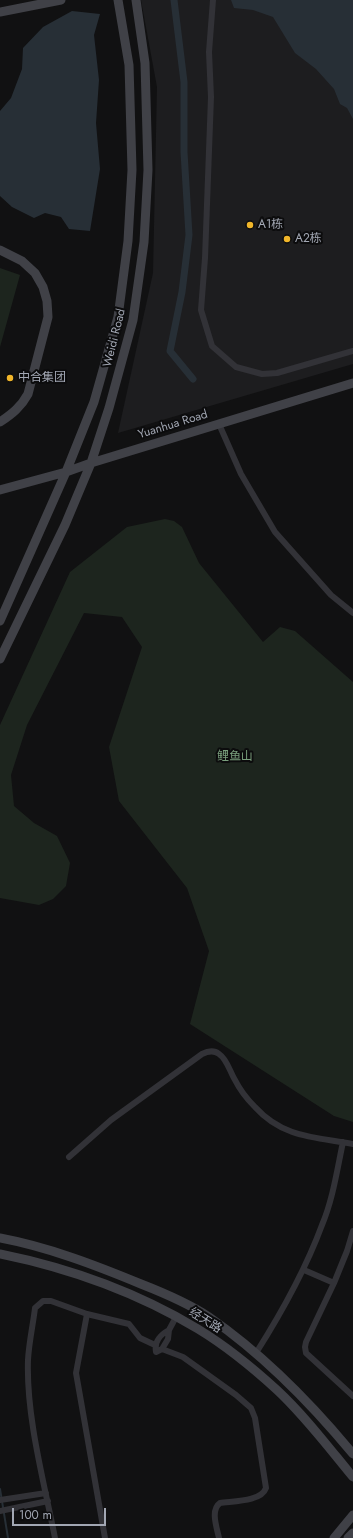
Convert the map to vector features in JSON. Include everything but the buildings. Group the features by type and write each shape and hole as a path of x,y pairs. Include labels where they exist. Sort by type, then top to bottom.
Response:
{"main road":[{"path":"0,12 61,0"},
{"name":"Weidi Road","path":"0,621 66,472 94,402 118,317 128,241 132,170 129,65 118,0"},
{"name":"Weidi Road","path":"0,659 65,525 91,463 109,408 134,320 144,242 148,170 145,63 136,0"},
{"path":"0,250 22,261 35,273 43,286 47,301 48,317 28,394 18,409 0,422"},
{"name":"Yuanhua Road","path":"0,490 66,472 353,383"},
{"name":"经天路","path":"0,1238 69,1256 117,1274 166,1294 207,1316 256,1353 286,1380 323,1418 353,1454"},
{"name":"经天路","path":"0,1254 69,1272 160,1308 200,1330 240,1359 278,1391 314,1430 353,1477"},
{"path":"334,1538 353,1515"},
{"path":"348,1538 353,1533"}],"street":[{"path":"213,0 209,52 211,97 205,258 201,310 212,346 236,367 262,374 277,373 353,351"},
{"path":"219,424 241,474 275,532 331,595 353,613"},
{"path":"69,1157 111,1120 202,1054 211,1051 223,1057 240,1090 271,1122 297,1134 353,1144"},
{"path":"256,1353 283,1310 304,1270 328,1209 344,1142"},
{"path":"353,1231 347,1251 334,1283 306,1342 305,1350 307,1355 353,1396"},
{"path":"304,1270 334,1283"},
{"path":"55,1538 33,1423 28,1377 28,1358 35,1308 43,1302 51,1301 87,1314 129,1324 140,1338 155,1345"},
{"path":"87,1314 76,1373 104,1538"},
{"path":"169,1330 161,1335 155,1345 156,1352 162,1349 168,1339 169,1330 176,1317"},
{"path":"162,1349 183,1357 236,1395 250,1408 255,1418 266,1488 260,1497 220,1503 217,1505 214,1511 219,1538"},
{"path":"0,1500 46,1492"},
{"path":"0,1511 48,1501"}],"shaded area":[{"path":"141,0 353,0 353,364 118,433 153,273 157,87"},
{"path":"231,0 353,0 353,119 347,108 340,104 334,89 316,69 295,53 273,17 253,10 234,8"},
{"path":"72,11 100,14 94,35 99,80 96,123 100,169 90,231 69,229 61,217 45,213 34,218 12,207 0,196 0,111 11,98 22,69 23,48 43,27"}],"green space":[{"path":"0,268 20,275 0,347"},
{"name":"鲤鱼山","path":"165,519 174,521 182,527 199,563 263,642 280,627 295,631 353,682 353,1122 334,1116 190,1024 209,951 187,888 119,801 109,747 142,647 122,617 84,613 27,725 11,775 14,806 34,823 57,836 70,863 66,886 53,899 39,905 0,898 0,725 70,572 127,527"}],"waterway":[{"path":"174,0 184,82 184,152 189,235 182,292 170,351 193,379"},
{"path":"0,1489 8,1538"}],"place":[{"name":"A1栋","path":"250,225"},
{"name":"A2栋","path":"287,239"},
{"name":"中合集团","path":"10,378"}]}
